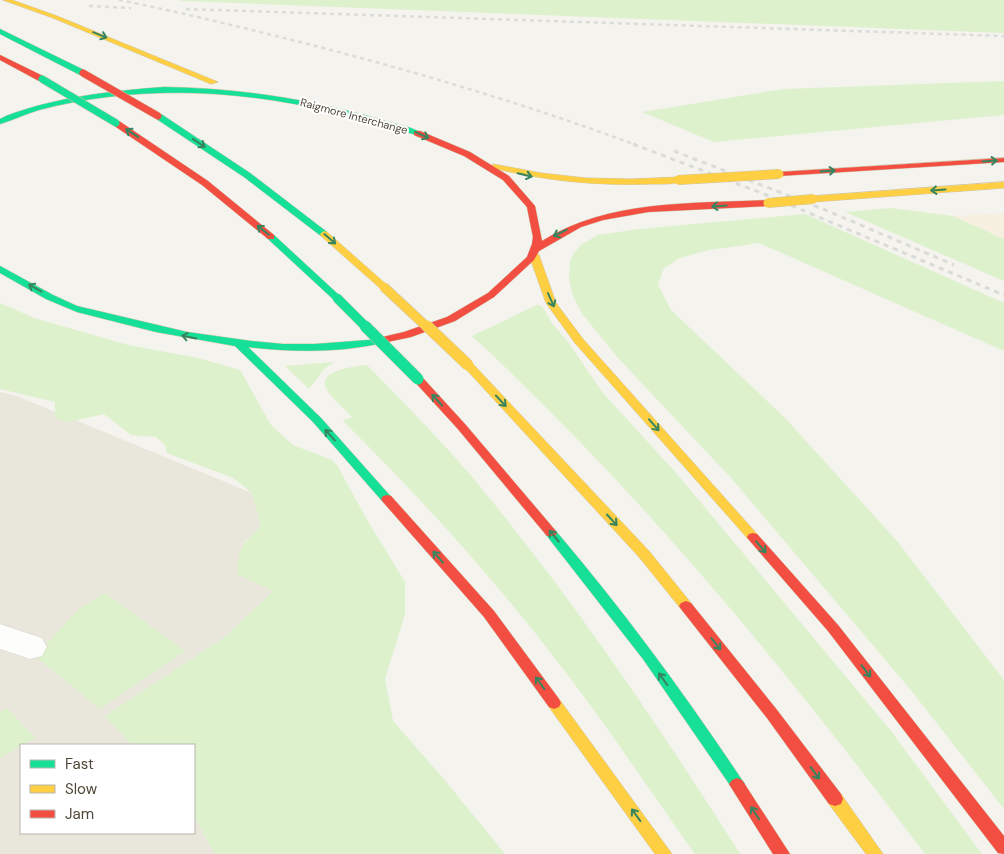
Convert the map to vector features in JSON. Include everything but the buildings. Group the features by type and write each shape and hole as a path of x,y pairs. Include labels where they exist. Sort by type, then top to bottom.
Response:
{"highway":[{"path":"6,0 64,20 187,72 239,91"},
{"path":"0,31 158,116 247,175 320,230 468,365 644,554 772,714 874,854"},
{"path":"0,57 116,123 205,183 278,243 337,298 418,379 461,426 589,578 707,739 782,854"},
{"path":"0,122 54,104 99,94 140,89 197,88 239,91"},
{"name":"Raigmore Interchange","path":"239,91 314,104 409,129 478,160 513,183 527,200 536,216 539,235 534,252"},
{"path":"478,160 522,174 554,180 608,184 1004,160"},
{"path":"0,269 66,305 157,331 200,339 290,346 347,344 386,340 453,319 476,307 498,289 534,252 555,235 573,227 609,216 660,210 1004,185"},
{"path":"534,252 551,303 579,341 832,628 1004,848"},
{"path":"237,342 317,420 489,614 664,854"}],"shaded area":[{"path":"1004,213 1004,239 953,216"},
{"path":"0,392 17,396 252,493 261,526 244,542 274,591 225,637 105,716 131,744 20,744 20,834 195,834 195,819 215,854 0,854"}],"green space":[{"path":"177,0 1004,0 1004,33 184,1"},
{"path":"1004,81 1004,115 714,142 642,112 784,89"},
{"path":"890,208 953,216 1004,239 1004,281 845,212"},
{"path":"805,214 1004,303 1004,351 759,243 709,250 680,258 663,269 658,285 671,310 785,418 897,541 1004,680 1004,809 910,689 732,479 619,359 583,315 573,296 569,279 570,262 573,254 582,244 598,235 639,229"},
{"path":"0,303 34,318 128,345 198,358 240,370 271,425 293,445 332,460 337,465 366,518 405,582 405,614 385,679 393,721 443,778 505,854 215,854 195,819 195,744 131,744 105,716 225,637 273,591 237,574 240,552 250,537 261,526 252,493 233,478 167,453 165,445 156,437 131,435 104,414 68,422 55,418 55,402 0,389"},
{"path":"537,305 542,306 551,322 568,342 603,393 678,475 891,731 982,854 925,854 820,718 710,585 595,457 472,336"},
{"path":"334,362 324,369 309,389 285,366"},
{"path":"367,365 460,463 545,568 645,709 740,854 695,854 584,696 515,608 432,512 343,421 352,417 327,390 325,383 327,378 338,370"},
{"path":"105,593 185,651 100,709 35,656 79,609"},
{"path":"7,708 35,738 24,744 20,744 20,747 0,758 0,712"}],"railway":[{"path":"119,0 232,25 385,65 511,102 636,145"},
{"path":"89,6 131,8"},
{"path":"186,9 1004,36"},
{"path":"633,144 764,194 1004,295"},
{"path":"674,151 828,211 954,265"}],"traffic: fast":[{"path":"0,31 83,73"},
{"path":"42,79 116,123"},
{"path":"0,122 18,114 47,106 121,93 206,90 290,100 332,109 417,133"},
{"path":"158,116 247,175 324,234"},
{"path":"271,237 337,298"},
{"path":"0,269 74,308 187,335 219,341 283,347 315,347 378,341"},
{"path":"337,298 418,379"},
{"path":"237,342 317,420 387,499"},
{"path":"551,533 648,656 737,784"}],"traffic: slow":[{"path":"6,0 55,17 214,82"},
{"path":"496,166 541,176 586,181 678,180"},
{"path":"678,180 779,174"},
{"path":"813,199 1004,185"},
{"path":"768,203 813,199"},
{"path":"324,234 384,287"},
{"path":"534,255 551,303 579,341 753,537"},
{"path":"384,287 468,365"},
{"path":"468,365 644,554 686,606"},
{"path":"554,703 664,854"},
{"path":"835,799 875,854"}],"traffic: jam":[{"path":"0,57 42,79"},
{"path":"83,73 158,116"},
{"path":"116,123 205,183 271,237"},
{"path":"378,341 407,335 451,319 491,295 531,258 537,244 538,237 531,206 506,178 467,154 417,133"},
{"path":"779,174 1004,160"},
{"path":"535,249 578,225 624,212 672,207 768,203"},
{"path":"418,379 461,426 551,533"},
{"path":"387,499 489,614 554,703"},
{"path":"753,537 833,628 1004,848"},
{"path":"686,606 772,714 835,799"},
{"path":"737,784 782,854"}]}
